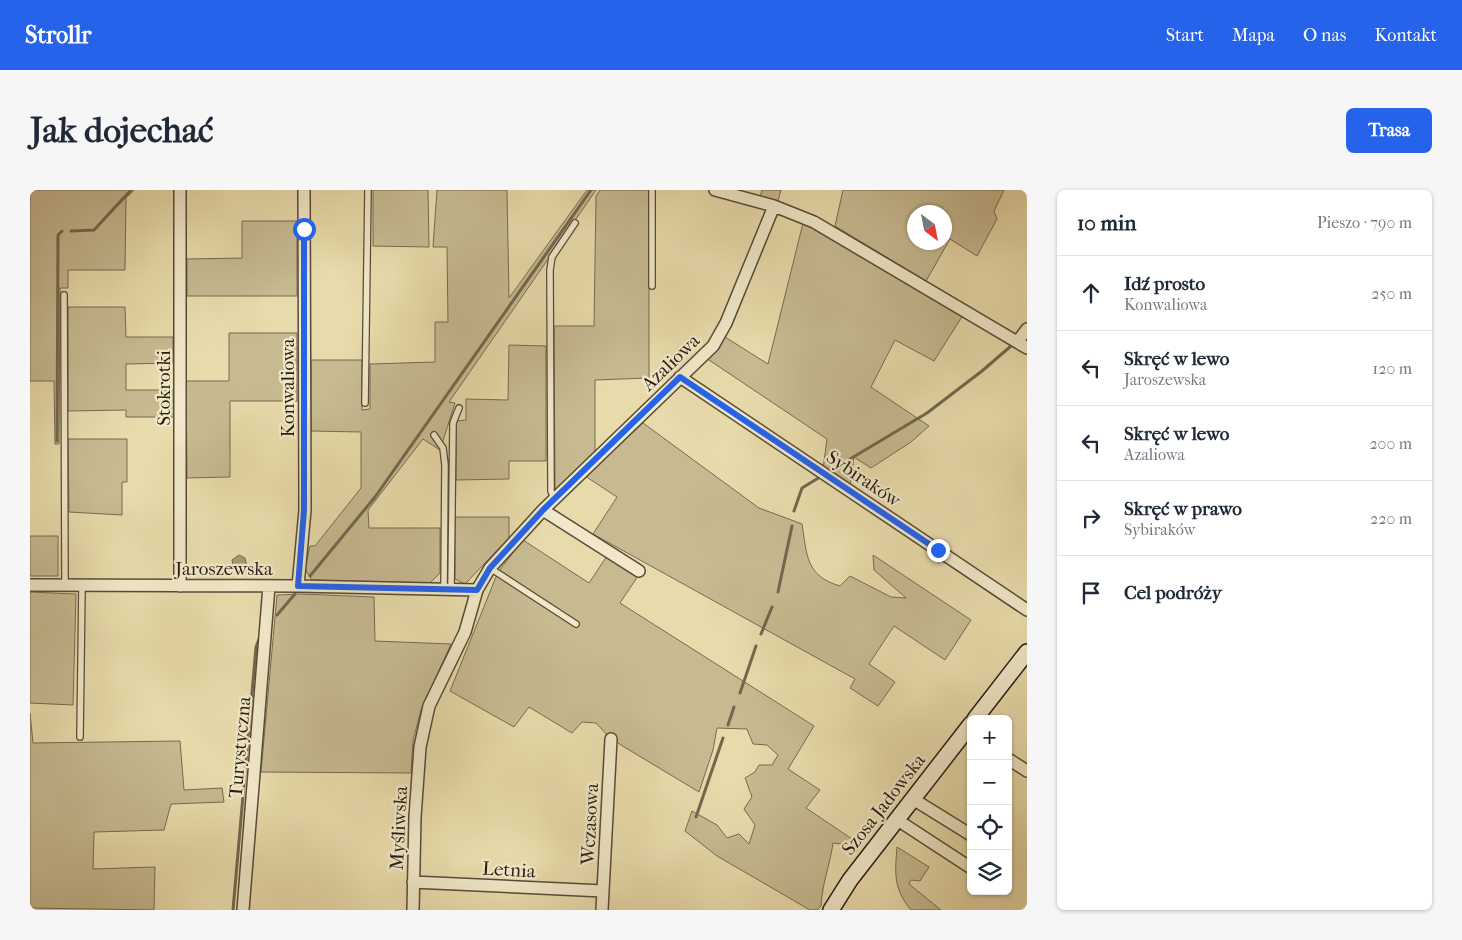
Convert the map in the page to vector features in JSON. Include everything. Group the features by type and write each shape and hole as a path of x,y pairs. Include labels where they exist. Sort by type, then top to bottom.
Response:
{"main road":[{"name":"Szosa Jadowska","path":"980,715 1025,658"},
{"name":"Szosa Jadowska","path":"831,910 850,880 896,819 967,732"}],"street":[{"name":"Stokrotki","path":"180,190 180,586"},
{"name":"Konwaliowa","path":"298,586 304,510 304,190"},
{"path":"715,190 774,206 837,233 1022,345 1027,329"},
{"name":"Azaliowa","path":"420,747 428,706 465,632 477,590 490,568 554,499 713,346 726,323 774,206"},
{"name":"Sybiraków","path":"680,377 1027,610"},
{"path":"543,510 639,571"},
{"name":"Jaroszewska","path":"30,585 298,586 477,590"},
{"name":"Turystyczna","path":"243,910 269,586"},
{"name":"Wczasowa","path":"602,910 611,739"},
{"name":"Myśliwska","path":"413,910 420,747"},
{"path":"1010,760 1027,771"},
{"path":"913,799 967,833"},
{"path":"896,819 967,865"},
{"name":"Letnia","path":"413,882 603,891"}],"lane":[{"path":"365,403 368,190"},
{"path":"652,190 652,286"},
{"path":"554,499 551,491 550,270 552,257 575,223"},
{"path":"64,295 64,585"},
{"path":"448,589 453,423 459,408"},
{"path":"434,435 443,448 445,465 448,589"},
{"path":"490,568 576,624"},
{"path":"80,737 82,585"}],"shaded area":[{"path":"30,190 134,190 126,198 125,270 68,270 68,288 60,288 59,444 55,444 54,381 30,381"},
{"path":"373,190 428,190 429,247 373,246"},
{"path":"437,190 507,190 509,298 587,190 596,190 449,402 455,403 440,450 423,439 368,510 369,528 440,528 440,573 430,583 312,580 305,569 310,546 315,546 361,488 361,432 311,431 311,360 362,360 362,410 370,409 370,364 435,362 435,322 448,322 447,247 433,247"},
{"path":"600,190 649,190 649,378 595,380 595,451 557,489 555,488 554,326 594,326 596,196"},
{"path":"762,190 781,190 778,201 760,197"},
{"path":"843,190 1004,190 994,211 997,219 977,256 952,240 952,205 907,205 907,250 944,250 926,281 835,226"},
{"path":"242,221 297,221 297,296 187,296 187,259 242,258"},
{"path":"803,223 889,270 963,315 934,361 895,340 871,387 929,426 911,442 871,468 854,457 850,487 823,469 827,439 706,358 725,337 768,364"},
{"path":"68,307 125,307 126,337 173,337 173,363 126,364 126,390 173,390 174,417 126,417 126,410 68,411"},
{"path":"229,333 297,333 297,401 230,401 230,477 187,478 186,381 229,381"},
{"path":"509,345 546,346 546,461 509,461 509,479 456,480 456,421 466,420 466,399 508,400"},
{"path":"643,423 759,508 802,524 807,555 814,570 820,577 840,586 850,576 891,597 906,598 874,570 873,555 971,620 945,660 894,626 869,664 895,682 878,706 850,688 855,679 593,534 617,497 585,476"},
{"path":"68,439 127,439 127,482 122,482 122,515 69,512"},
{"path":"455,517 509,517 509,538 465,584 455,579"},
{"path":"30,536 58,536 58,576 30,576"},
{"path":"523,540 589,583 607,556 638,576 620,603 814,726 788,769 820,790 806,808 861,845 855,854 842,844 833,843 821,906 817,910 810,910 717,856 685,831 692,811 717,825 727,838 739,834 749,844 755,825 744,809 752,797 745,778 755,772 759,765 772,765 778,755 767,745 753,744 747,729 717,728 713,750 699,792 611,739 596,723 582,722 572,733 529,707 514,727 450,691 498,572"},
{"path":"239,555 245,558 248,570 245,574 240,574 234,570 232,560"},
{"path":"30,592 76,594 73,705 30,703"},
{"path":"277,595 374,597 375,641 451,644 421,710 413,741 411,773 261,772"},
{"path":"30,713 33,743 180,741 184,790 222,788 224,802 171,804 164,830 94,832 93,869 155,867 154,910 30,908"},
{"path":"897,847 929,867 920,881 911,880 909,884 941,910 911,910 905,902 896,880"}],"waterway":[{"path":"71,231 94,230 131,190"},
{"path":"310,576 375,497 591,190"},
{"path":"57,441 58,235 62,231"},
{"path":"830,471 927,413 1011,346"},
{"path":"794,511 802,488 820,477"},
{"path":"778,592 792,526"},
{"path":"277,615 295,594"},
{"path":"761,634 772,607"},
{"path":"233,910 256,647 261,634"},
{"path":"740,693 756,646"},
{"path":"728,725 734,707"},
{"path":"696,817 723,738"}],"route":[{"path":"304,229 304,510 298,586 477,590 490,568 543,510 680,377 938,550"}]}
